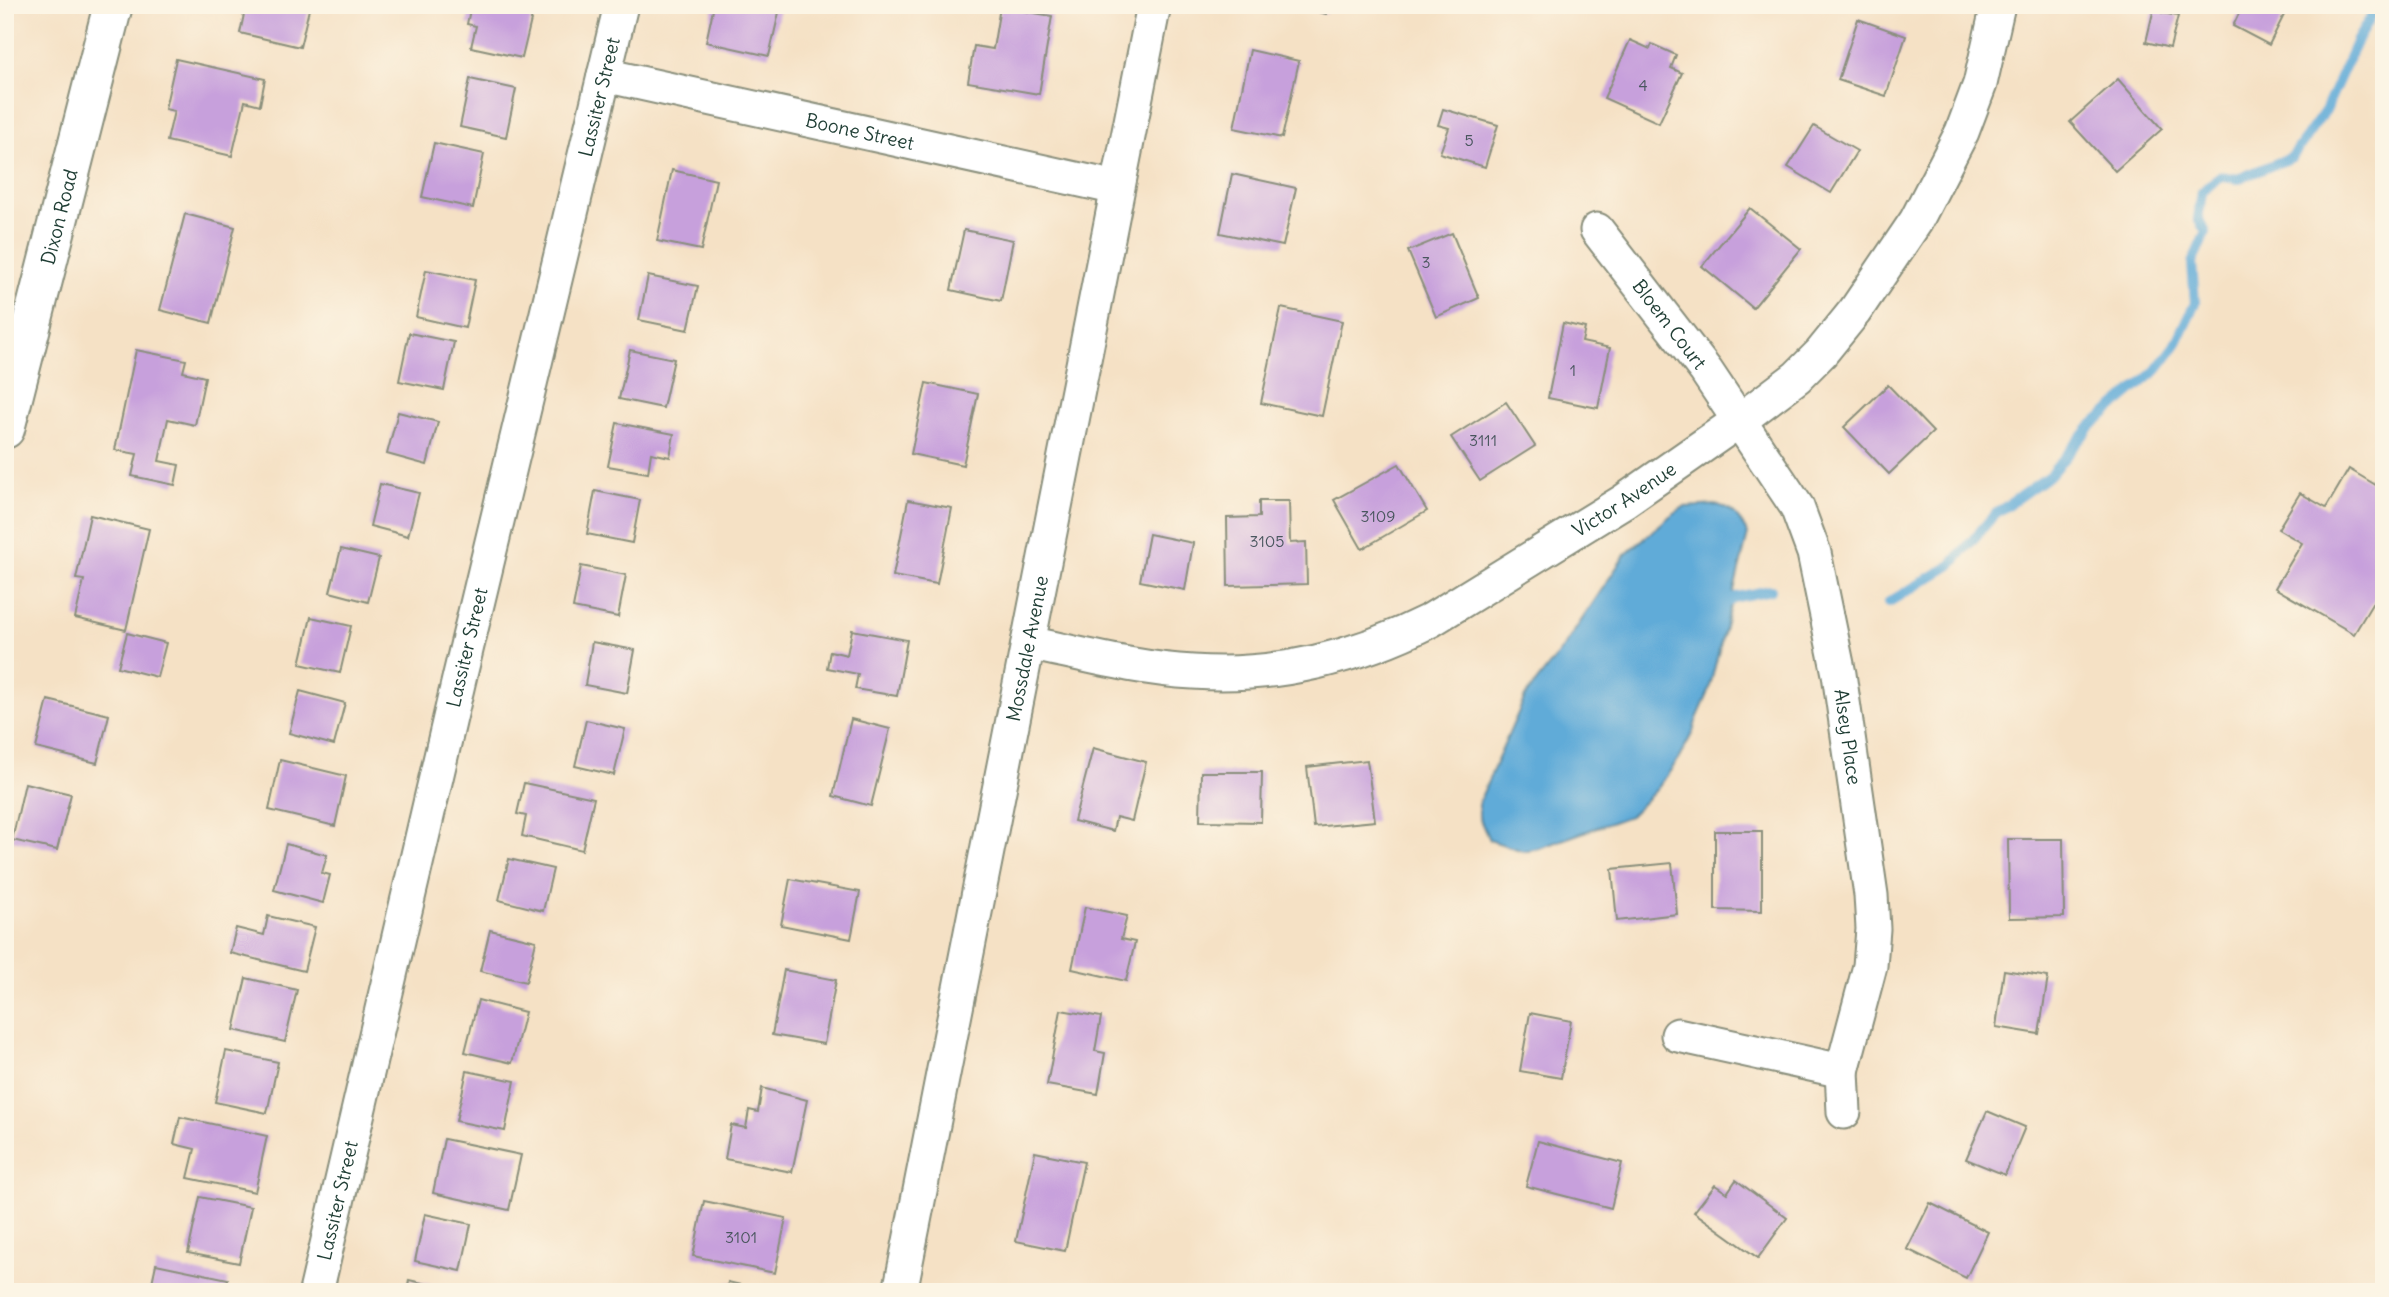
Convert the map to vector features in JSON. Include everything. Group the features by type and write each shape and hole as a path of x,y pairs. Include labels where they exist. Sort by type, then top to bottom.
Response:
{"street":[{"name":"Dixon Road","path":"5,429 113,5"},
{"name":"Lassiter Street","path":"316,1292 463,661 621,5"},
{"name":"Mossdale Avenue","path":"900,1292 1154,5"},
{"name":"Victor Avenue","path":"1028,643 1134,665 1222,674 1285,669 1342,657 1403,634 1431,620 1624,501 1797,377 1821,354 1855,311 1916,220 1962,132 1980,84 1998,5"},
{"name":"Boone Street","path":"604,75 1117,188"},
{"name":"Bloem Court","path":"1597,230 1654,301 1740,420"},
{"name":"Alsey Place","path":"1740,420 1797,507 1814,553 1839,674 1871,895 1873,929 1870,966 1842,1071 1844,1112"},
{"path":"1678,1035 1842,1071"}],"water":[{"path":"1718,505 1733,513 1748,534 1708,694 1678,760 1657,789 1630,816 1539,848 1523,851 1489,840 1479,817 1479,802 1525,697 1563,648 1625,555 1684,507"}],"building":[{"path":"246,5 310,5 300,47 240,33"},
{"path":"471,5 485,5 532,16 522,58 471,47 476,26 467,24"},
{"path":"714,5 768,5 780,8 769,56 706,42"},
{"path":"1292,5 1327,5 1326,14"},
{"path":"2149,5 2164,5 2162,13 2178,16 2170,48 2146,42 2154,8"},
{"path":"2243,5 2279,5 2287,9 2269,45 2233,26"},
{"path":"1000,7 1052,16 1039,94 968,82 974,46 993,49"},
{"path":"1858,19 1906,36 1886,96 1838,80"},
{"path":"1630,40 1650,49 1652,44 1676,55 1671,68 1682,73 1659,123 1604,98"},
{"path":"1250,50 1299,61 1282,138 1234,128"},
{"path":"176,59 265,79 260,105 245,101 232,156 167,141 174,111 165,109"},
{"path":"470,79 516,89 506,137 460,127"},
{"path":"2118,79 2162,129 2115,171 2070,122"},
{"path":"1443,109 1498,125 1485,167 1440,153 1449,128 1438,125"},
{"path":"1814,126 1857,151 1831,193 1788,167"},
{"path":"434,143 484,154 473,208 422,197"},
{"path":"672,170 716,180 701,250 657,241"},
{"path":"1232,174 1296,188 1283,246 1220,233"},
{"path":"1750,208 1801,249 1753,308 1702,266"},
{"path":"185,214 235,227 211,323 160,310"},
{"path":"964,230 1013,240 1001,301 951,290"},
{"path":"1452,233 1479,298 1436,317 1408,251"},
{"path":"426,270 475,280 465,328 416,317"},
{"path":"648,276 698,286 688,330 639,320"},
{"path":"1281,308 1342,321 1322,416 1261,403"},
{"path":"1563,323 1585,328 1582,342 1610,348 1598,408 1548,398"},
{"path":"409,333 454,342 444,390 399,381"},
{"path":"136,350 186,360 183,372 205,377 195,425 168,419 159,461 179,465 175,485 132,476 137,454 115,450"},
{"path":"630,350 674,359 663,408 619,399"},
{"path":"926,383 978,394 963,465 911,454"},
{"path":"1888,385 1933,432 1889,474 1844,427"},
{"path":"1506,402 1535,446 1480,481 1451,437"},
{"path":"398,412 438,422 427,465 387,454"},
{"path":"617,423 674,434 670,457 651,453 648,473 608,466"},
{"path":"1399,464 1427,511 1362,549 1334,500"},
{"path":"2349,469 2384,490 2384,584 2354,634 2275,588 2302,543 2278,529 2300,493 2326,508"},
{"path":"380,484 419,493 408,536 370,526"},
{"path":"595,491 640,500 632,543 587,534"},
{"path":"908,500 952,508 937,584 893,576"},
{"path":"1259,501 1289,501 1290,543 1306,542 1307,584 1228,586 1227,518 1259,517"},
{"path":"90,515 149,529 126,630 75,618 84,580 76,579"},
{"path":"1149,534 1193,543 1185,590 1140,581"},
{"path":"341,549 379,558 368,602 330,592"},
{"path":"581,566 626,575 618,617 573,608"},
{"path":"311,617 351,626 340,673 300,664"},
{"path":"852,630 907,640 897,696 855,689 858,674 827,668 830,651 847,655"},
{"path":"127,633 166,643 157,677 118,667"},
{"path":"592,642 635,650 627,693 585,685"},
{"path":"300,691 345,703 334,745 289,733"},
{"path":"48,700 109,715 97,763 36,748"},
{"path":"851,719 890,729 871,806 833,796"},
{"path":"586,720 625,729 614,775 575,766"},
{"path":"1093,748 1146,762 1132,821 1116,817 1113,831 1074,821"},
{"path":"280,760 346,776 335,826 269,810"},
{"path":"1367,760 1375,821 1314,827 1307,767"},
{"path":"1201,772 1262,772 1261,822 1200,821"},
{"path":"25,783 71,794 57,850 12,840"},
{"path":"524,783 594,798 582,850 522,836 526,816 517,814"},
{"path":"1715,831 1762,831 1762,911 1715,910"},
{"path":"2008,839 2063,839 2064,917 2009,918"},
{"path":"286,844 327,855 322,873 330,875 323,903 274,890"},
{"path":"509,859 553,869 543,911 499,900"},
{"path":"1672,863 1677,914 1617,921 1612,869"},
{"path":"790,879 860,892 851,939 781,925"},
{"path":"1085,907 1127,916 1121,939 1135,942 1126,981 1072,969"},
{"path":"268,916 315,927 304,971 230,953 236,928 264,935"},
{"path":"490,930 536,941 526,982 480,971"},
{"path":"784,970 836,980 824,1044 772,1035"},
{"path":"2004,970 2048,977 2039,1034 1996,1027"},
{"path":"246,978 297,990 285,1042 234,1030"},
{"path":"478,1000 525,1012 512,1063 465,1052"},
{"path":"1061,1010 1101,1017 1095,1051 1105,1053 1098,1094 1047,1085"},
{"path":"1530,1013 1571,1021 1561,1078 1520,1071"},
{"path":"226,1051 278,1062 267,1113 215,1102"},
{"path":"467,1071 515,1081 505,1131 456,1121"},
{"path":"762,1088 807,1100 792,1172 725,1159 731,1125 746,1128 749,1110 758,1112"},
{"path":"1987,1111 2025,1127 2005,1175 1966,1159"},
{"path":"180,1117 267,1136 255,1192 188,1178 195,1149 174,1144"},
{"path":"444,1139 521,1155 509,1210 433,1193"},
{"path":"1538,1141 1622,1163 1611,1208 1526,1186"},
{"path":"1035,1152 1084,1162 1065,1251 1016,1241"},
{"path":"1736,1180 1787,1218 1758,1258 1694,1212 1715,1185 1727,1193"},
{"path":"200,1197 251,1207 239,1263 188,1253"},
{"path":"704,1201 786,1218 775,1273 693,1256"},
{"path":"1930,1203 1988,1232 1966,1278 1907,1249"},
{"path":"425,1214 471,1224 461,1271 415,1261"},
{"path":"156,1264 228,1279 226,1292 150,1292"},
{"path":"409,1280 458,1291 458,1292 407,1292"},
{"path":"728,1282 766,1291 766,1292 726,1292"}],"waterway":[{"path":"1889,602 1951,565 1995,514 2050,475 2091,426 2156,371 2175,346 2195,303 2192,263 2206,232 2198,219 2202,192 2220,176 2238,179 2292,157 2325,111 2357,40 2378,5"},
{"path":"1723,606 1732,598 1771,590"}]}
